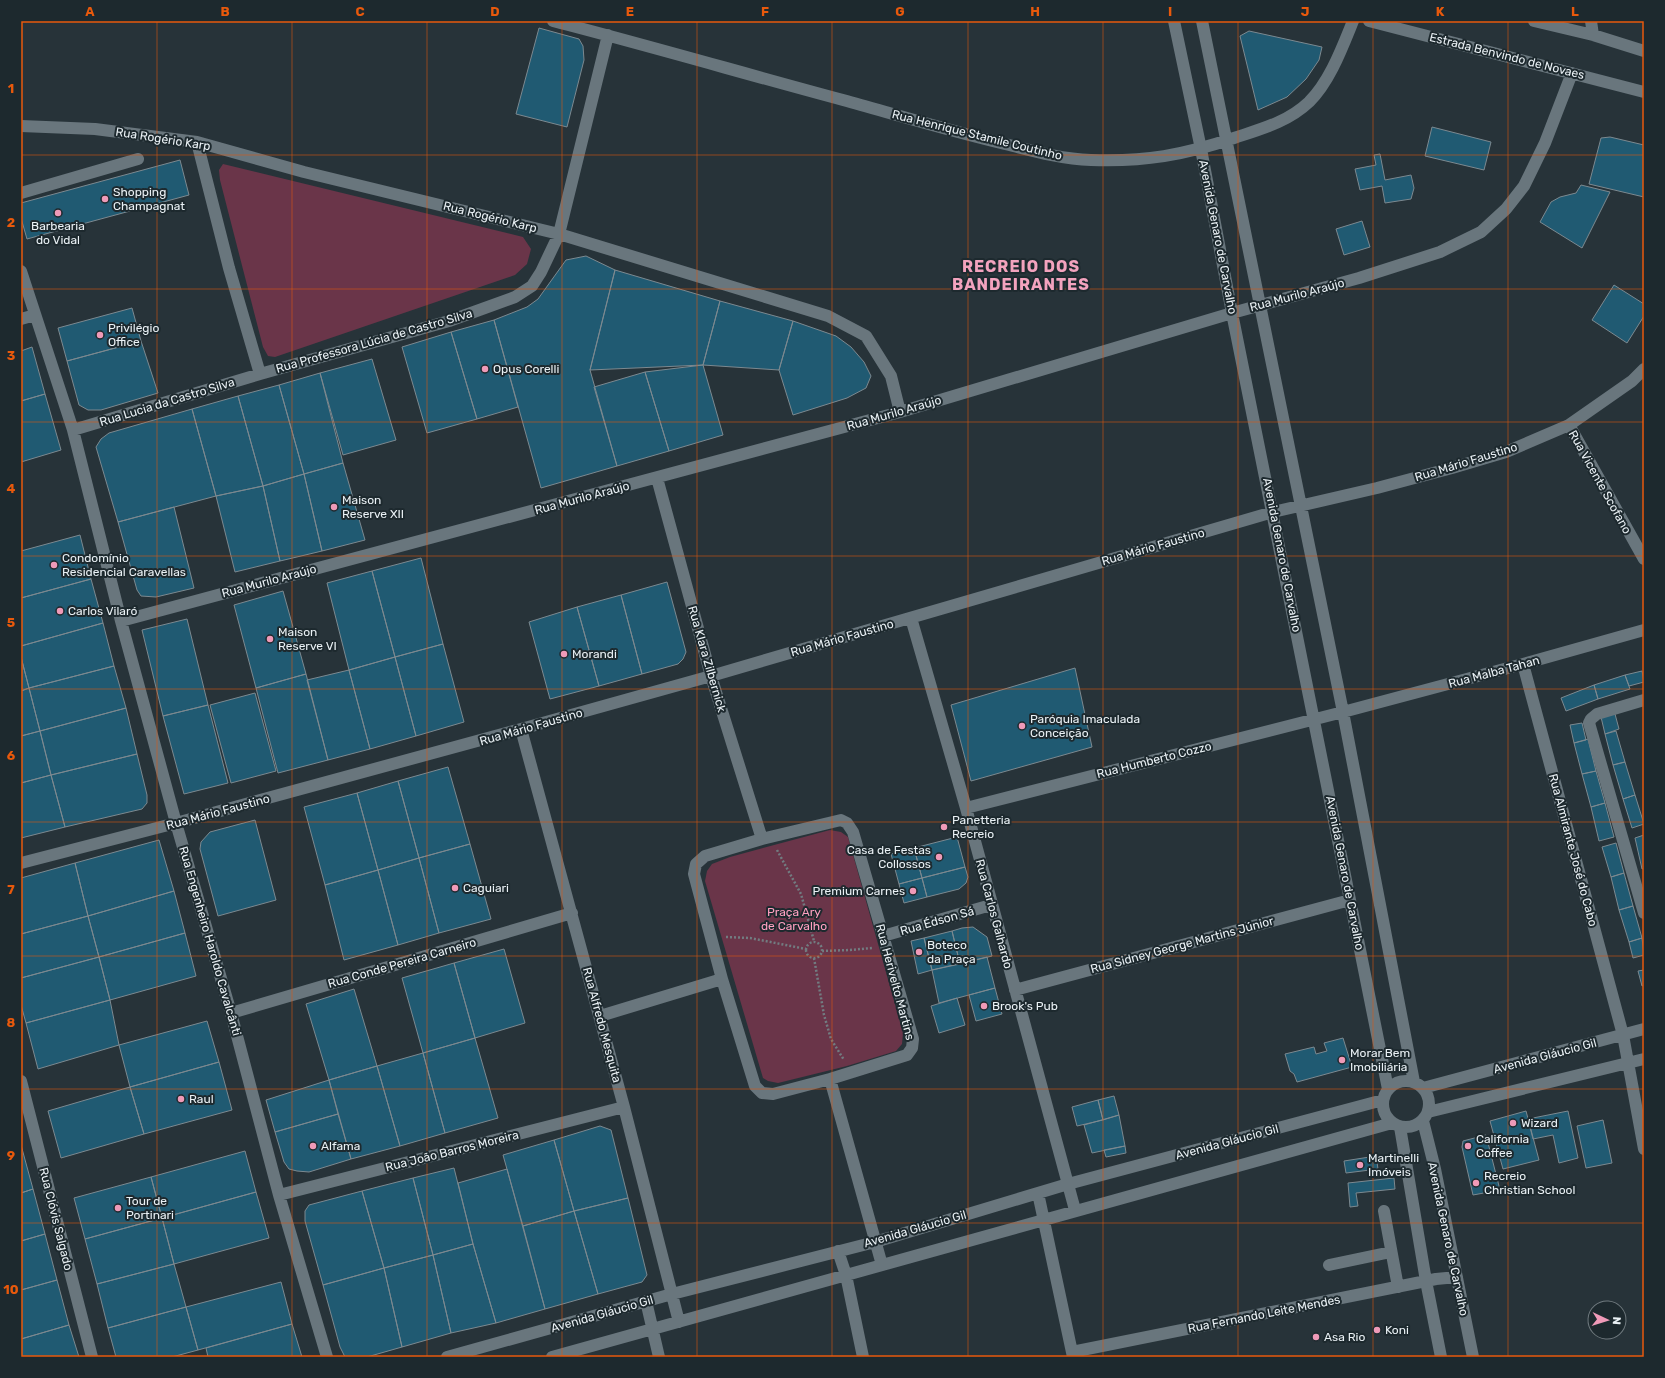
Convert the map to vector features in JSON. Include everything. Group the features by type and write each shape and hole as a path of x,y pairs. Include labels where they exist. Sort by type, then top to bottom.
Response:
{"street":[{"name":"Rua Henrique Stamile Coutinho","path":"553,21 962,134 1047,154 1089,160 1123,160 1177,155 1201,149 1272,126 1291,116 1310,101 1327,77 1340,55 1353,21"},
{"name":"Avenida Genaro de Carvalho","path":"1174,21 1201,149 1232,313 1350,900 1385,1095"},
{"path":"1202,21 1225,141 1260,306 1418,1085 1429,1099 1425,1116"},
{"name":"Estrada Benvindo de Novaes","path":"1369,21 1644,92"},
{"path":"1534,21 1564,24 1644,51"},
{"path":"1591,21 1593,35"},
{"name":"Rua Professora Lúcia de Castro Silva","path":"197,142 229,268 260,374 449,321 515,296 532,286 542,272 559,234 608,35"},
{"name":"Rua Murilo Araújo","path":"121,621 900,412 1440,252 1481,232 1506,209 1524,186 1545,143 1572,73"},
{"name":"Rua Rogério Karp","path":"21,126 95,129 197,142 304,172 559,234 828,316 866,336 891,376 900,412"},
{"path":"21,193 138,159"},
{"name":"Rua Engenheiro Haroldo Cavalcânti","path":"21,271 73,430 121,621 176,823 232,1014 279,1195 327,1357"},
{"path":"21,319 36,315"},
{"name":"Rua Mário Faustino","path":"21,863 521,730 1273,512 1377,488 1506,452 1569,425 1632,380 1644,369"},
{"name":"Rua Lucia da Castro Silva","path":"73,430 260,374"},
{"name":"Rua Vicente Scofano","path":"1569,425 1644,560"},
{"name":"Rua Klara Zilbernick","path":"657,478 711,676 766,838"},
{"name":"Rua Carlos Galhardo","path":"911,618 966,808 1074,1210"},
{"name":"Rua Malba Tahan","path":"1343,712 1644,630"},
{"name":"Rua Almirante José do Cabo","path":"1523,664 1623,1035 1644,1149"},
{"path":"1644,700 1597,714 1591,719 1590,723 1590,729 1644,913"},
{"name":"Rua Humberto Cozzo","path":"966,808 1343,712"},
{"name":"Rua Alfredo Mesquita","path":"521,730 600,1016 679,1322"},
{"name":"Rua Herivelto Martins","path":"841,820 847,823 853,832 912,1039 912,1048 907,1055 851,1073 773,1094 762,1093 755,1086 722,979 694,874 696,864 704,856 766,838 841,820"},
{"name":"Rua Sidney George Martins Júnior","path":"1015,990 1350,900"},
{"name":"Rua Édson Sá","path":"885,941 991,905"},
{"name":"Rua Conde Pereira Carneiro","path":"232,1014 572,913"},
{"path":"600,1016 722,979"},
{"name":"Avenida Gláucio Gil","path":"1418,1085 1644,1029"},
{"path":"1418,1085 1404,1081 1395,1083 1385,1095 1384,1113 1396,1125 1408,1128 1416,1125 1425,1116 1644,1059"},
{"path":"830,1079 882,1265"},
{"name":"Rua Clóvis Salgado","path":"21,1081 92,1357"},
{"name":"Avenida Gláucio Gil","path":"447,1357 672,1294 875,1242 1068,1184 1385,1095"},
{"name":"Rua João Barros Moreira","path":"279,1195 624,1107"},
{"name":"Avenida Genaro de Carvalho","path":"1425,1116 1472,1357"},
{"name":"Avenida Genaro de Carvalho","path":"1396,1125 1441,1357"},
{"name":"Avenida Gláucio Gil","path":"552,1357 1074,1210 1396,1125"},
{"path":"1038,1193 1045,1219 1073,1354"},
{"path":"1384,1211 1398,1287"},
{"path":"838,1251 846,1275 863,1357"},
{"path":"1329,1265 1392,1252"},
{"name":"Rua Fernando Leite Mendes","path":"1073,1354 1445,1277 1457,1277"},
{"path":"646,1301 659,1357"}],"path":[{"path":"766,838 802,894 814,942"},
{"path":"711,937 750,938 806,949"},
{"path":"822,951 850,950 885,941"},
{"path":"814,942 820,944 822,951 820,956 814,958 807,954 806,949 808,945 814,942"},
{"path":"814,958 824,1016 831,1039 851,1073"}],"green space":[{"path":"223,164 523,237 531,249 527,264 515,275 275,357 268,356 263,347 220,180 219,170"},
{"name":"Praça Ary de Carvalho","path":"830,830 841,832 848,837 903,1033 902,1044 896,1051 847,1066 778,1083 768,1081 763,1078 705,881 707,871 712,864 730,857"}],"building":[{"path":"539,28 579,39 583,46 584,60 567,127 516,114"},
{"path":"1249,31 1322,47 1319,60 1306,79 1287,97 1258,110 1240,36"},
{"path":"1432,127 1491,142 1484,170 1425,156"},
{"path":"1610,137 1644,145 1644,197 1589,184 1601,138"},
{"path":"1380,154 1385,180 1411,175 1414,188 1411,199 1385,203 1382,186 1360,190 1355,169 1376,165 1374,155"},
{"name":"Shopping Champagnat","path":"180,160 189,195 27,239 21,218 21,203"},
{"path":"1581,185 1610,192 1582,248 1540,222 1551,202 1560,197 1576,193"},
{"path":"1362,221 1370,247 1344,255 1336,229"},
{"path":"586,256 615,270 590,370 617,466 541,488 494,320 527,307 538,299 566,260"},
{"path":"615,270 720,301 703,365 590,370"},
{"path":"1614,285 1644,304 1644,316 1627,343 1592,320"},
{"path":"720,301 793,321 779,370 703,365"},
{"name":"Privilégio Office","path":"132,308 141,341 67,361 58,328"},
{"name":"Opus Corelli","path":"494,320 518,407 477,419 451,332"},
{"path":"793,321 836,336 851,347 864,362 871,376 866,388 847,398 793,415 779,370"},
{"path":"451,332 477,419 427,433 402,347"},
{"path":"141,341 158,393 101,410 88,410 79,405 67,361"},
{"path":"32,347 45,394 21,401 21,351"},
{"path":"372,359 396,440 343,455 320,373"},
{"path":"703,365 723,435 669,451 645,372"},
{"path":"645,372 669,451 617,466 594,387"},
{"path":"320,373 343,463 304,474 279,385"},
{"path":"279,385 304,474 263,486 238,396"},
{"path":"45,394 61,450 21,462 21,401"},
{"path":"238,396 263,486 216,496 192,409"},
{"path":"192,409 216,496 118,522 96,447 101,439 109,433"},
{"name":"Maison Reserve XII","path":"343,463 365,540 322,551 304,474"},
{"path":"304,474 322,551 280,561 263,486"},
{"path":"263,486 280,561 235,572 216,496"},
{"path":"174,507 194,588 156,597 141,596 137,590 118,522"},
{"name":"Condomínio Residencial Caravellas","path":"80,535 91,579 21,598 21,551"},
{"path":"421,558 443,644 395,657 372,571"},
{"path":"372,571 395,657 349,670 327,583"},
{"name":"Carlos Vilaró","path":"91,579 103,623 21,646 21,598"},
{"path":"667,582 686,652 683,659 678,664 642,674 621,595"},
{"name":"Maison Reserve VI","path":"283,591 306,674 256,688 234,605"},
{"path":"621,595 642,674 599,686 577,607"},
{"name":"Morandi","path":"577,607 599,686 550,699 529,622"},
{"path":"187,619 208,705 163,716 142,630"},
{"path":"103,623 114,666 29,688 21,657 21,646"},
{"path":"443,644 464,722 416,736 395,657"},
{"path":"21,657 29,688 21,691"},
{"path":"395,657 416,736 370,749 349,670"},
{"path":"114,666 126,708 40,731 29,688"},
{"name":"Paróquia Imaculada Conceição","path":"1075,668 1092,747 971,781 951,705"},
{"path":"349,670 370,749 328,760 307,680"},
{"path":"1642,671 1644,682 1629,686 1625,675"},
{"path":"306,674 328,760 278,773 256,688"},
{"path":"1625,675 1630,689 1598,699 1594,685"},
{"path":"1594,685 1598,699 1566,711 1561,698"},
{"path":"29,688 40,731 21,736 21,691"},
{"path":"255,693 276,771 231,783 210,705"},
{"path":"208,705 228,783 184,794 163,716"},
{"path":"126,708 137,754 51,775 40,731"},
{"path":"1615,714 1619,729 1605,734 1601,717"},
{"path":"1582,723 1586,740 1574,743 1570,725"},
{"path":"40,731 51,775 21,783 21,736"},
{"path":"1616,731 1625,762 1613,765 1605,734"},
{"path":"1588,739 1596,771 1582,774 1574,743"},
{"path":"137,754 147,795 147,803 142,809 65,827 51,775"},
{"path":"1625,762 1635,795 1623,799 1613,765"},
{"path":"448,767 470,844 419,858 398,781"},
{"path":"1596,771 1605,803 1591,807 1582,774"},
{"path":"51,775 65,827 21,838 21,783"},
{"path":"398,781 419,858 378,870 357,793"},
{"path":"357,793 378,870 325,885 304,807"},
{"path":"1635,795 1644,824 1632,828 1623,799"},
{"path":"1605,803 1614,837 1599,841 1591,807"},
{"path":"255,820 276,900 218,916 200,849 201,842 210,832"},
{"path":"1644,835 1644,868 1642,869 1635,838"},
{"name":"Casa de Festas Collossos","path":"957,837 965,867 922,878 914,848"},
{"path":"159,840 174,891 88,916 75,863"},
{"path":"1616,843 1624,873 1611,877 1602,847"},
{"name":"Caguiari","path":"470,844 491,919 439,933 419,858"},
{"path":"914,848 922,878 899,884 891,854"},
{"path":"419,858 439,933 398,945 378,870"},
{"path":"75,863 88,916 21,934 21,878"},
{"path":"965,867 968,877 966,883 959,889 927,897 922,878"},
{"path":"378,870 398,945 344,960 325,885"},
{"path":"1624,873 1633,906 1619,910 1611,877"},
{"name":"Premium Carnes","path":"922,878 927,897 904,903 899,884"},
{"path":"174,891 185,933 99,957 88,916"},
{"path":"1633,906 1642,938 1629,942 1619,910"},
{"path":"88,916 99,957 21,978 21,934"},
{"path":"973,927 987,937 992,956 960,964 952,931"},
{"path":"952,931 960,964 932,970 924,938"},
{"path":"185,933 196,976 110,1000 99,957"},
{"path":"924,938 932,970 918,974 911,941"},
{"path":"1642,938 1644,955 1633,958 1629,942"},
{"path":"504,949 525,1023 475,1038 454,963"},
{"path":"99,957 110,1000 26,1023 21,1005 21,978"},
{"path":"987,957 995,988 939,1003 932,970"},
{"path":"454,963 475,1038 423,1053 402,978"},
{"path":"1644,970 1644,985 1642,986 1638,971"},
{"path":"995,988 1002,1014 976,1021 969,995"},
{"path":"354,989 377,1066 329,1080 306,1004"},
{"path":"957,998 965,1025 939,1033 931,1006"},
{"path":"110,1000 119,1045 38,1069 26,1023"},
{"path":"207,1021 219,1062 130,1087 119,1045"},
{"path":"475,1038 498,1118 445,1133 423,1053"},
{"path":"1343,1038 1352,1067 1297,1082 1294,1074 1290,1071 1285,1054 1314,1047 1316,1054 1327,1051 1324,1043"},
{"path":"423,1053 445,1133 400,1146 377,1066"},
{"name":"Raul","path":"219,1062 232,1110 144,1134 130,1087"},
{"path":"377,1066 400,1146 351,1159 329,1080"},
{"path":"329,1080 338,1114 275,1132 266,1100"},
{"path":"130,1087 144,1134 61,1158 48,1111"},
{"path":"1114,1096 1119,1115 1103,1120 1098,1100"},
{"path":"1098,1100 1103,1120 1077,1126 1072,1107"},
{"path":"1526,1111 1539,1160 1503,1169 1490,1121"},
{"path":"1568,1111 1578,1158 1559,1163 1553,1135 1533,1139 1528,1119"},
{"name":"Alfama","path":"338,1114 351,1159 309,1172 289,1169 284,1162 275,1132"},
{"path":"1119,1115 1125,1146 1092,1153 1084,1125"},
{"path":"1603,1120 1612,1163 1586,1168 1577,1126"},
{"path":"600,1126 611,1130 628,1198 574,1211 554,1140"},
{"path":"1486,1135 1500,1190 1473,1195 1462,1147 1463,1141"},
{"path":"554,1140 574,1211 523,1226 503,1155"},
{"path":"21,1145 33,1189 21,1193"},
{"path":"1125,1146 1126,1153 1106,1157 1104,1150"},
{"path":"245,1151 256,1192 162,1218 151,1177"},
{"path":"1376,1156 1378,1169 1346,1173 1344,1161"},
{"path":"454,1168 473,1244 433,1255 413,1178"},
{"path":"507,1169 545,1309 496,1323 473,1244 458,1183"},
{"name":"Tour de Portinari","path":"151,1177 162,1218 85,1239 74,1198"},
{"path":"413,1178 433,1255 384,1268 362,1191"},
{"path":"1394,1178 1395,1189 1356,1193 1358,1206 1350,1207 1348,1183"},
{"path":"33,1189 45,1234 21,1241 21,1193"},
{"path":"362,1191 384,1268 323,1285 305,1221 305,1211 309,1205"},
{"path":"256,1192 269,1238 174,1264 162,1218"},
{"path":"628,1198 647,1275 642,1282 598,1294 574,1211"},
{"path":"574,1211 598,1294 545,1309 523,1226"},
{"path":"162,1218 174,1264 97,1284 85,1239"},
{"path":"45,1234 57,1280 21,1290 21,1241"},
{"path":"473,1244 496,1323 451,1333 433,1255"},
{"path":"433,1255 451,1333 402,1347 384,1268"},
{"path":"174,1264 186,1307 108,1328 97,1284"},
{"path":"384,1268 402,1347 367,1357 345,1357 340,1347 323,1285"},
{"path":"57,1280 69,1325 21,1339 21,1290"},
{"path":"281,1282 292,1324 198,1350 186,1307"},
{"path":"186,1307 198,1350 172,1357 116,1357 108,1328"},
{"path":"292,1324 302,1357 208,1357 206,1348"},
{"path":"69,1325 79,1357 21,1357 21,1339"}],"place":[{"name":"Shopping Champagnat","path":"105,199"},
{"name":"Barbearia do Vidal","path":"58,213"},
{"name":"Privilégio Office","path":"100,335"},
{"name":"Opus Corelli","path":"485,369"},
{"name":"Maison Reserve XII","path":"334,507"},
{"name":"Condomínio Residencial Caravellas","path":"54,565"},
{"name":"Carlos Vilaró","path":"60,611"},
{"name":"Maison Reserve VI","path":"270,639"},
{"name":"Morandi","path":"564,654"},
{"name":"Paróquia Imaculada Conceição","path":"1022,726"},
{"name":"Panetteria Recreio","path":"944,827"},
{"name":"Casa de Festas Collossos","path":"939,857"},
{"name":"Caguiari","path":"455,888"},
{"name":"Premium Carnes","path":"913,891"},
{"name":"Boteco da Praça","path":"919,952"},
{"name":"Brook's Pub","path":"984,1006"},
{"name":"Morar Bem Imobiliária","path":"1342,1060"},
{"name":"Raul","path":"181,1099"},
{"name":"Wizard","path":"1513,1123"},
{"name":"Alfama","path":"313,1146"},
{"name":"California Coffee","path":"1468,1146"},
{"name":"Martinelli Imóveis","path":"1360,1165"},
{"name":"Recreio Christian School","path":"1476,1183"},
{"name":"Tour de Portinari","path":"118,1208"},
{"name":"Koni","path":"1377,1330"},
{"name":"Asa Rio","path":"1316,1337"}],"district":[{"name":"RECREIO DOS BANDEIRANTES","path":"1021,275"}]}
